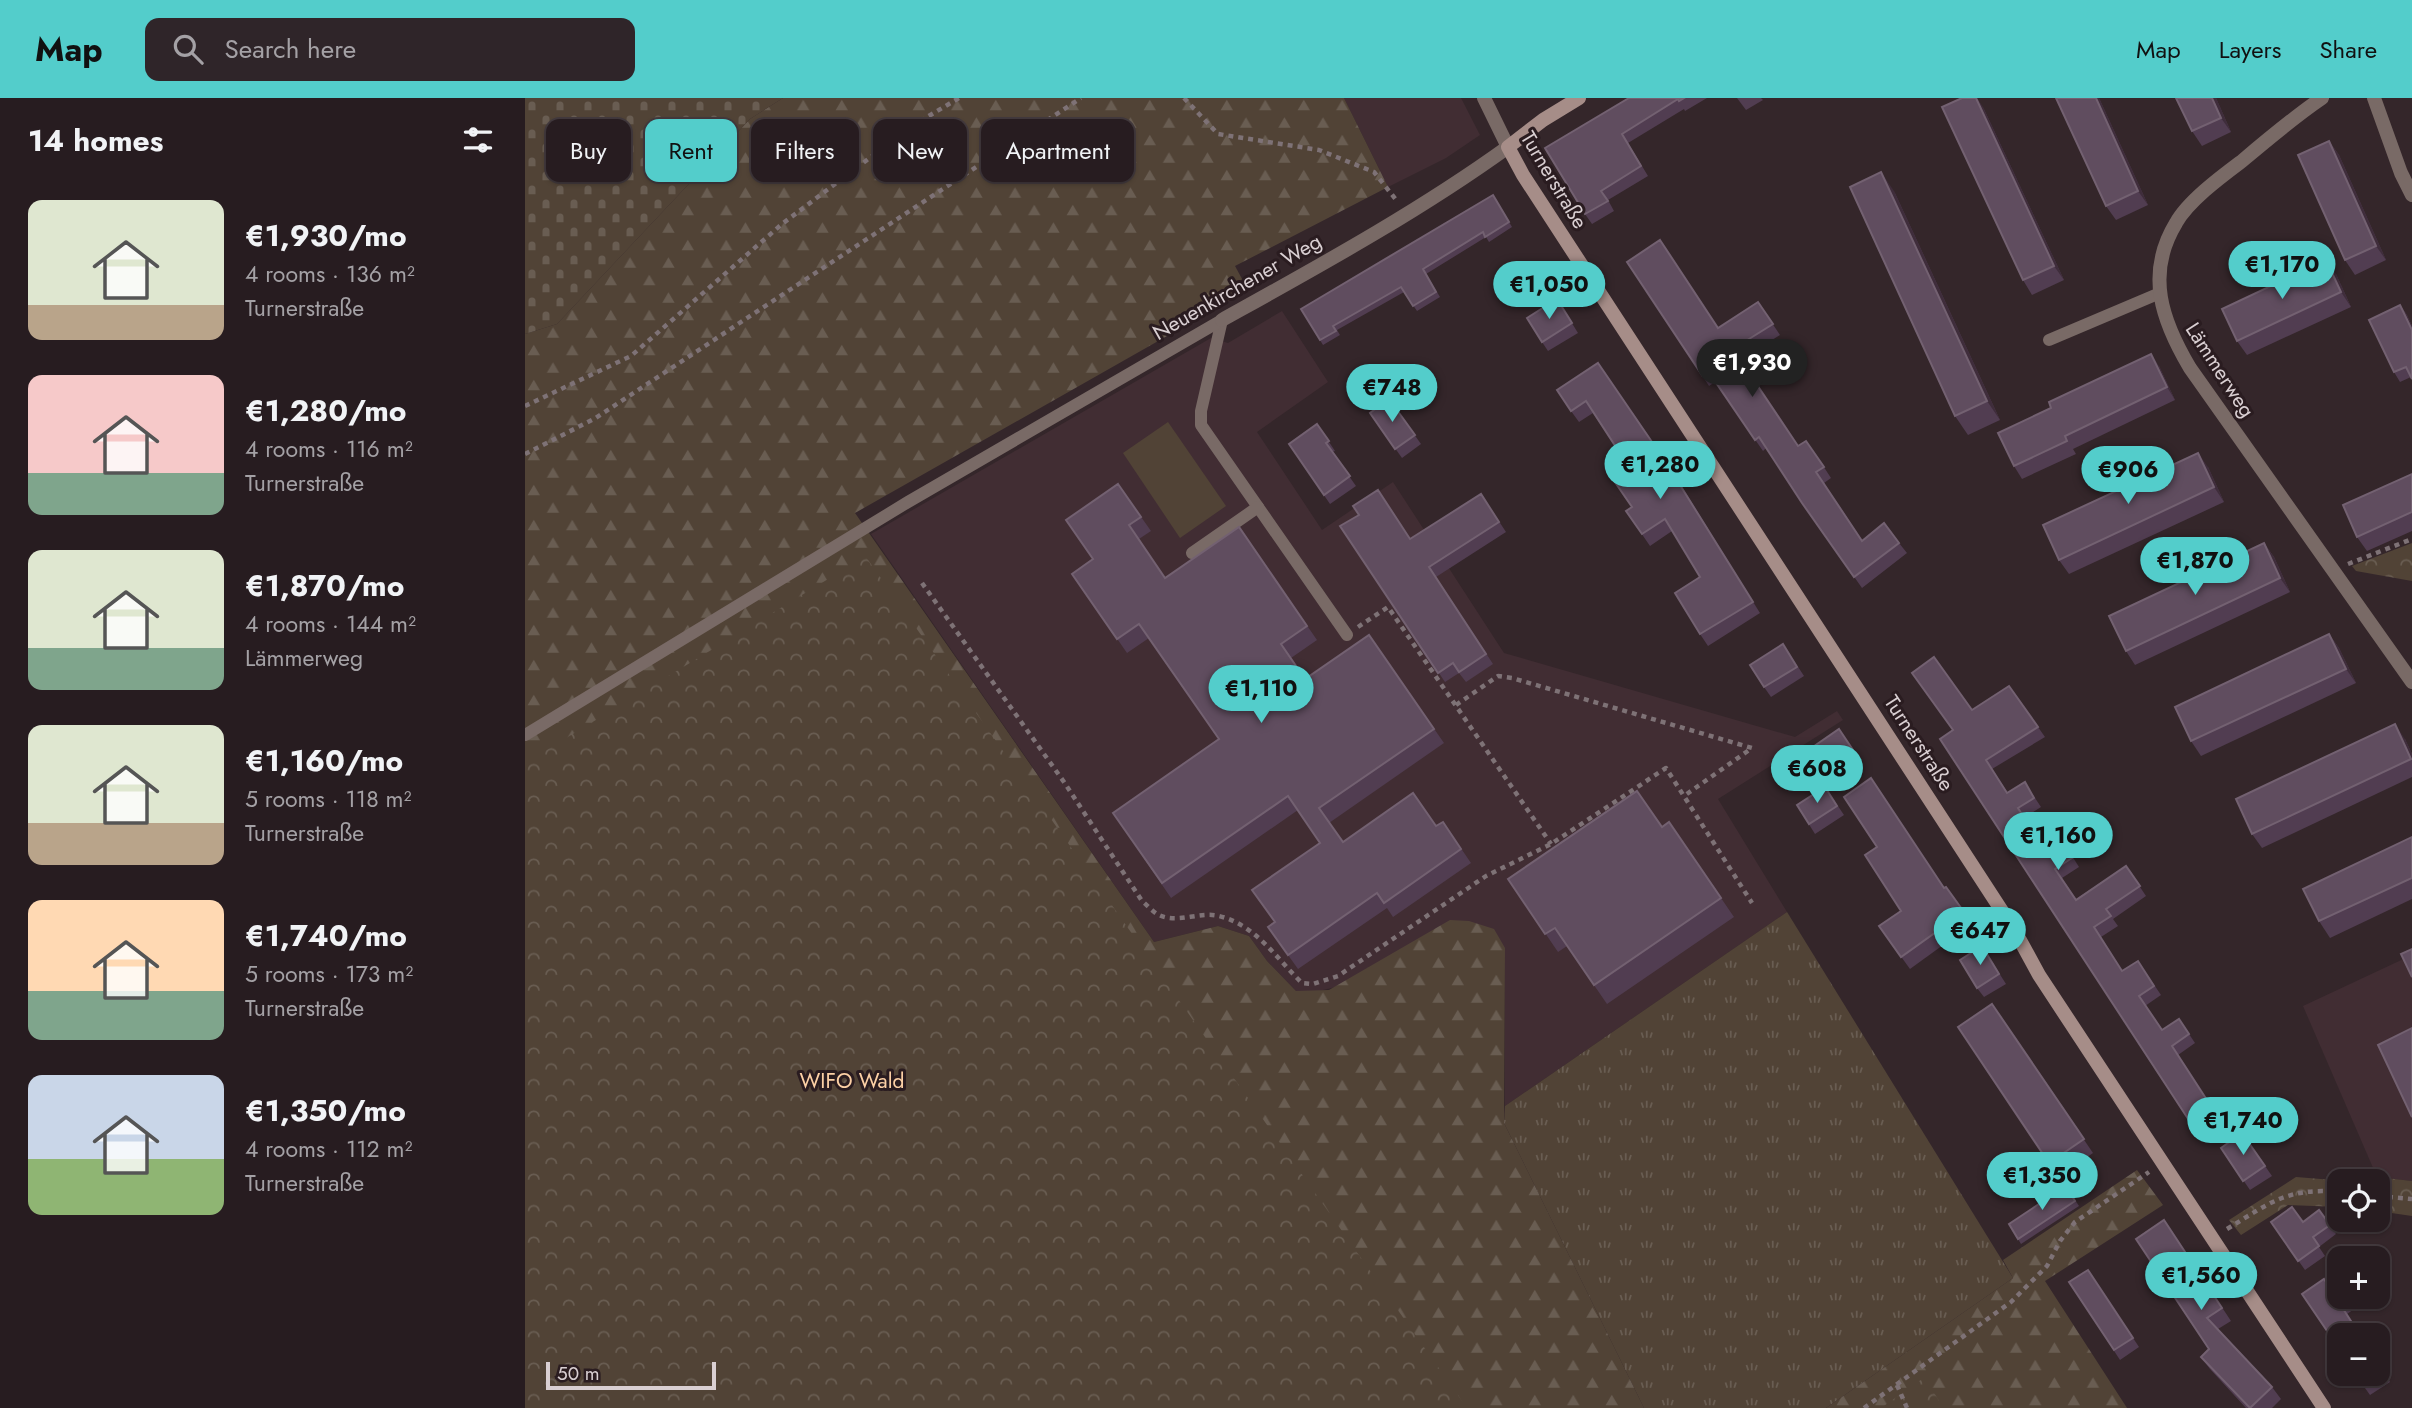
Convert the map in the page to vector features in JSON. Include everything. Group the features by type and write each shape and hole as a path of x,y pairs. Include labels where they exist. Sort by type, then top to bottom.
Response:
{"street":[{"name":"Turnerstraße","path":"1484,98 1508,147 1581,266 1852,678 2015,931 2039,975 2324,1408"},
{"name":"Neuenkirchener Weg","path":"1222,320 1308,272 1480,168 1543,120 1580,98"},
{"name":"Lämmerweg","path":"2322,98 2210,187 2176,221 2165,248 2158,278 2162,309 2172,338 2190,368 2412,682"},
{"path":"2374,98 2401,173 2412,195"}],"lane":[{"path":"2049,340 2160,293"},
{"path":"1222,320 1201,411 1201,425 1347,635"},
{"name":"Neuenkirchener Weg","path":"525,735 908,502 1222,320"},
{"path":"1192,553 1258,507"}],"path":[{"path":"525,406 631,356 782,224 912,126 959,98"},
{"path":"525,454 594,419 1081,98"},
{"path":"1184,98 1218,134 1319,150 1374,172 1406,213"},
{"path":"2332,569 2412,539"},
{"path":"922,583 1064,782 1142,901 1159,915 1174,918 1217,915 1242,924 1263,941 1302,984 1313,984 1338,976 1486,876 1551,844 1666,768 1752,902"},
{"path":"1347,635 1388,607 1551,844"},
{"path":"1456,705 1498,676 1752,748 1684,796"},
{"path":"1864,1408 2011,1302 2047,1266 2060,1241 2075,1222 2162,1163"},
{"path":"2212,1238 2283,1196 2316,1189 2327,1190"},
{"path":"2390,1197 2412,1199"},
{"path":"1898,1385 1907,1408"}],"shaded area":[{"path":"1344,98 1461,98 1480,135 1446,158 1388,187"},
{"path":"1282,311 1328,382 1257,432 1322,530 1393,482 1504,653 1795,737 1837,711 1843,720 1718,799 1787,912 1505,1106 1505,948 1310,993 1296,991 1267,961 1249,936 1218,926 1154,942 871,534 1211,338 1228,343"},
{"path":"2412,955 2412,1181 2390,1178 2390,1169 2374,1169 2303,1006"}],"green space":[{"path":"525,98 783,98 750,119 737,133 737,119 645,119 645,182 691,182 557,324 525,334"},
{"name":"WIFO Wald","path":"783,98 1344,98 1388,187 1235,266 1248,290 855,513 1154,942 1218,926 1249,936 1267,961 1296,991 1329,990 1450,920 1469,921 1494,929 1505,948 1504,1123 1644,1408 525,1408 525,334 557,324 691,182 737,182 737,133 750,119"},
{"path":"1168,422 1226,506 1180,538 1123,453"},
{"path":"2412,543 2412,581 2356,571 2352,566"},
{"path":"866,556 1467,1408 525,1408 525,763"},
{"path":"1787,912 2013,1278 1826,1408 1644,1408 1504,1123 1505,1106"},
{"path":"2137,1170 2163,1205 2045,1281 2127,1408 1826,1408 2013,1278 2003,1260"},
{"path":"2296,1177 2327,1180 2327,1206 2288,1205 2241,1235 2229,1220"},
{"path":"2390,1178 2412,1181 2412,1216 2390,1213"},
{"path":"1925,1377 1943,1408 1881,1408"}],"building":[{"path":"1629,98 1684,98 1679,101 1678,99 1622,134 1641,166 1601,191 1608,201 1585,214 1545,148"},
{"path":"1962,98 1976,98 2054,266 2023,280 1942,107"},
{"path":"2056,98 2096,98 2138,191 2106,206"},
{"path":"2176,98 2212,98 2221,118 2192,131"},
{"path":"2329,141 2376,246 2345,260 2298,155"},
{"path":"1881,172 1987,401 1955,416 1850,187"},
{"path":"1493,195 1509,222 1485,237 1483,232 1423,269 1436,292 1413,306 1401,287 1333,326 1336,331 1320,340 1301,309"},
{"path":"1660,240 1718,328 1758,302 1773,324 1733,349 1798,446 1806,441 1824,467 1816,472 1862,541 1884,523 1899,543 1854,577 1759,437 1755,440 1708,371 1702,375 1627,262"},
{"path":"2326,260 2341,292 2237,341 2222,309"},
{"path":"1557,299 1572,323 1542,342 1527,318"},
{"path":"2400,305 2412,330 2412,379 2406,367 2394,372 2369,320"},
{"path":"2151,354 2167,387 2065,436 2067,441 2014,466 1998,433 2051,408 2049,402"},
{"path":"1598,363 1665,461 1753,602 1700,634 1675,593 1700,577 1665,519 1642,534 1626,511 1632,507 1606,469 1623,458 1586,401 1571,411 1557,390"},
{"path":"1389,399 1415,435 1395,449 1370,413"},
{"path":"1317,424 1329,441 1326,443 1350,476 1324,495 1289,444"},
{"path":"2198,453 2214,487 2059,560 2043,525"},
{"path":"2412,474 2412,512 2357,537 2343,505"},
{"path":"1118,484 1141,517 1129,525 1165,578 1239,527 1307,626 1281,644 1305,679 1369,635 1434,729 1319,808 1343,842 1413,793 1436,826 1443,822 1461,849 1384,903 1377,893 1288,955 1268,927 1275,922 1252,890 1320,843 1288,796 1162,883 1113,813 1219,739 1139,624 1117,639 1072,574 1093,559 1066,520"},
{"path":"1378,490 1410,539 1481,494 1499,522 1429,567 1486,654 1459,672 1453,663 1438,673 1340,526 1359,515 1353,506"},
{"path":"2264,543 2280,578 2126,651 2109,616"},
{"path":"2329,634 2346,669 2191,741 2175,707"},
{"path":"1783,644 1797,667 1764,687 1750,665"},
{"path":"1934,657 1972,710 2009,686 2038,727 1986,760 2007,793 2025,782 2034,798 2018,808 2045,852 2062,841 2072,858 2055,869 2076,900 2126,866 2140,886 2106,909 2111,916 2094,927 2122,971 2138,961 2154,986 2139,996 2162,1030 2179,1019 2189,1034 2172,1046 2216,1114 2194,1128 1940,739 1953,730 1912,673"},
{"path":"2395,724 2411,759 2252,834 2236,799"},
{"path":"1839,729 1853,750 1811,779 1797,758"},
{"path":"1871,778 1944,888 1946,887 1964,912 1901,957 1879,926 1901,911 1865,855 1877,847 1844,797"},
{"path":"1825,787 1837,806 1809,824 1797,805"},
{"path":"1637,791 1662,827 1669,822 1721,898 1594,985 1555,928 1545,934 1508,879"},
{"path":"2412,837 2412,878 2319,921 2303,889"},
{"path":"1982,946 1999,974 1977,988 1960,960"},
{"path":"2412,949 2412,977 2401,954"},
{"path":"1992,1004 2084,1139 2049,1163 1958,1027"},
{"path":"2412,1028 2412,1117 2378,1045"},
{"path":"2242,1133 2265,1166 2243,1181 2221,1148"},
{"path":"2066,1186 2075,1201 2018,1239 2009,1224"},
{"path":"2292,1207 2303,1222 2319,1210 2327,1221 2327,1227 2313,1237 2319,1246 2298,1261 2271,1222"},
{"path":"2164,1220 2222,1308 2207,1318 2272,1387 2250,1408 2201,1357 2209,1349 2136,1239"},
{"path":"2088,1270 2133,1338 2114,1350 2069,1282"},
{"path":"2324,1279 2327,1284 2327,1309 2343,1309 2352,1323 2327,1323 2327,1331 2302,1294"}]}
